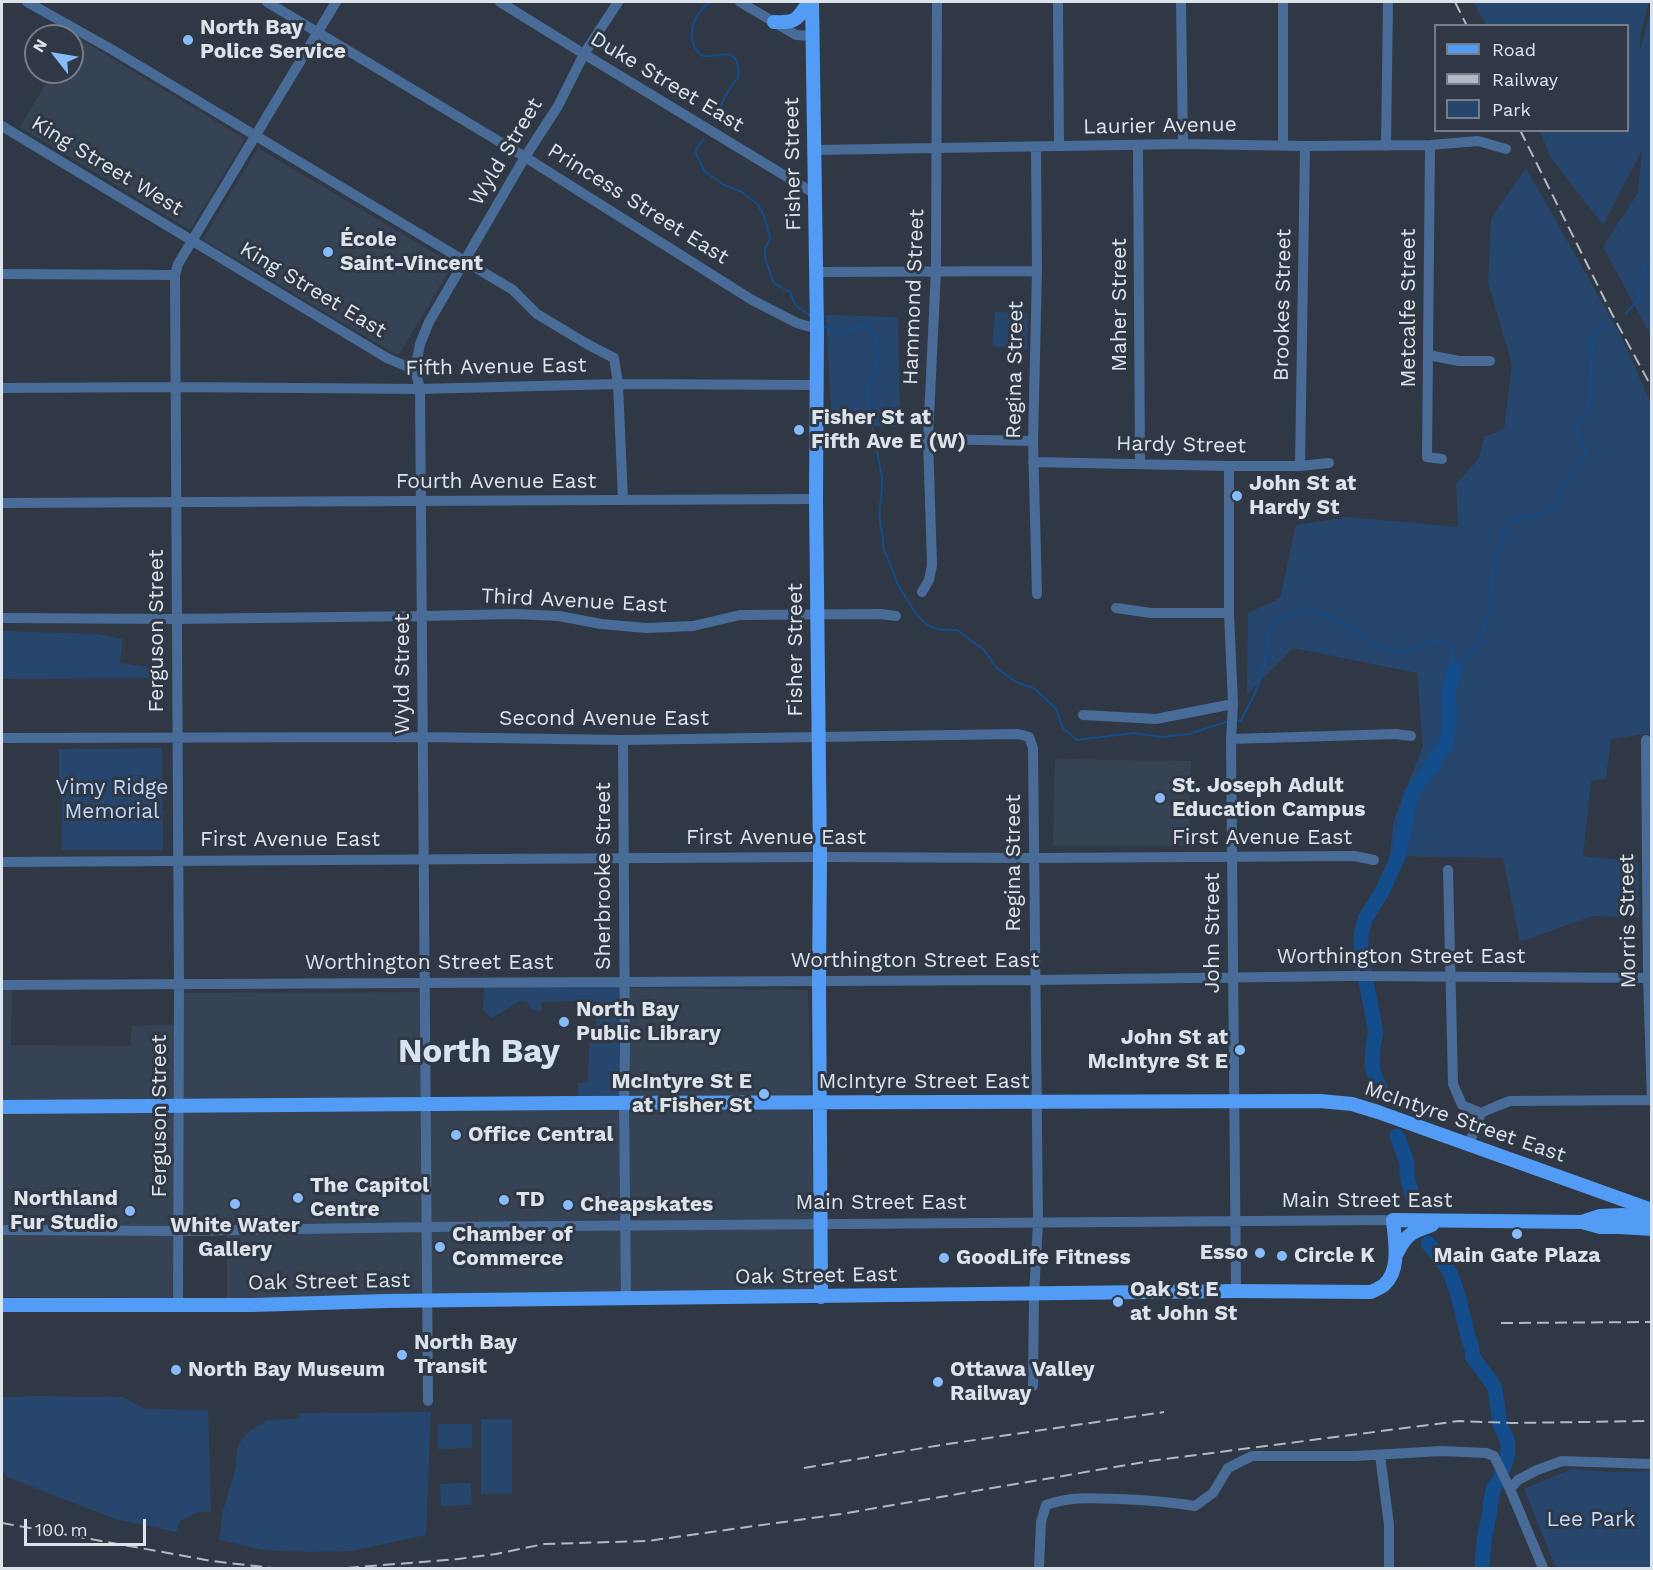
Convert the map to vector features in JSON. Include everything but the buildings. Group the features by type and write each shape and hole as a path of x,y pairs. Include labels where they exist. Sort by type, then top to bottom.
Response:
{"main road":[{"path":"774,22 788,22 796,19 810,2"},
{"name":"Fisher Street","path":"810,2 817,385 821,1297"},
{"name":"McIntyre Street East","path":"2,1107 1320,1101 1352,1104 1378,1112 1652,1210"},
{"name":"Main Street East","path":"1582,1222 1600,1216 1652,1217"},
{"name":"Main Street East","path":"1393,1220 1582,1222 1600,1227 1652,1229"},
{"name":"Oak Street East","path":"2,1305 252,1305 1236,1291 1371,1292 1383,1286 1393,1272 1396,1246 1393,1220"},
{"path":"1395,1257 1403,1240 1410,1232 1442,1222"}],"street":[{"path":"27,2 111,49 513,290 537,314 614,358 618,384 623,500"},
{"name":"Princess Street East","path":"267,2 525,157 752,300 797,323 816,320"},
{"name":"Ferguson Street","path":"178,1304 176,274 178,264 192,240 336,2"},
{"name":"Duke Street East","path":"500,2 815,194"},
{"name":"Wyld Street","path":"428,1401 420,388 415,370 420,344 429,322 525,157 558,106 584,54 618,2"},
{"path":"740,2 796,35 812,36"},
{"name":"Hammond Street","path":"922,592 929,580 932,565 928,439 936,270 937,2"},
{"path":"1058,2 1059,146"},
{"path":"1181,2 1183,144"},
{"path":"1283,2 1283,145"},
{"path":"1386,146 1388,2"},
{"name":"King Street West","path":"2,126 192,240"},
{"name":"Laurier Avenue","path":"814,150 1183,144 1386,146 1478,141 1506,149"},
{"name":"Metcalfe Street","path":"1430,145 1427,457 1442,459"},
{"name":"Maher Street","path":"1138,146 1140,464"},
{"name":"Brookes Street","path":"1300,466 1305,146"},
{"name":"Regina Street","path":"1036,147 1037,271 1033,462 1037,594"},
{"name":"King Street East","path":"192,240 387,358 415,370"},
{"path":"816,272 1037,271"},
{"path":"2,274 176,274"},
{"path":"1428,355 1459,361 1490,362"},
{"name":"Fifth Avenue East","path":"2,388 817,385"},
{"path":"928,439 1033,441"},
{"name":"Hardy Street","path":"1033,462 1229,466 1300,466 1329,463"},
{"name":"John Street","path":"1229,466 1229,613 1233,704 1231,737 1236,1291"},
{"name":"Fourth Avenue East","path":"2,503 816,499"},
{"path":"1116,608 1151,613 1229,613"},
{"name":"Third Avenue East","path":"2,618 177,619 514,614 559,616 601,624 646,628 693,626 740,615 896,616"},
{"path":"1083,716 1156,719 1233,704"},
{"path":"1231,737 1396,734 1412,736"},
{"name":"Second Avenue East","path":"2,738 423,737 623,740 1018,735 1029,737"},
{"name":"Regina Street","path":"1029,737 1033,748 1038,1223 1033,1386"},
{"name":"Sherbrooke Street","path":"623,740 626,1299"},
{"name":"Morris Street","path":"1646,740 1652,1101"},
{"name":"First Avenue East","path":"2,862 1354,856 1374,860"},
{"path":"1448,870 1453,1084 1462,1105 1481,1113"},
{"name":"Worthington Street East","path":"2,985 1034,980 1351,976 1650,978"},
{"path":"1469,1144 1481,1113 1510,1101 1652,1101"},
{"name":"Main Street East","path":"2,1230 179,1231 1393,1220"},
{"path":"1039,1569 1041,1521 1046,1505 1060,1500 1082,1497 1165,1501 1195,1506 1213,1493 1228,1468 1252,1456 1356,1456 1465,1451 1494,1456 1543,1569"},
{"path":"1380,1455 1389,1525 1389,1569"},
{"path":"1507,1484 1562,1461 1652,1464"}],"shaded area":[{"path":"84,41 245,139 190,230 20,127 46,84 84,84"},
{"name":"École Saint-Vincent","path":"258,148 453,264 398,356 203,239"},
{"path":"1055,759 1191,761 1189,846 1053,846"},
{"path":"625,988 808,990 816,1292 227,1301 227,1235 174,1236 172,1298 2,1297 2,989 12,989 11,1045 130,1046 132,1026 182,1024 183,993 426,992 426,1105 623,1103"}],"green space":[{"path":"1473,2 1649,2 1640,35 1640,51 1651,10 1652,332 1650,334 1604,249 1605,243 1638,193 1642,150 1603,225 1551,158 1540,132 1629,132 1629,24 1485,24"},
{"path":"1526,168 1620,334 1651,403 1652,733 1611,739 1606,779 1591,781 1583,856 1638,862 1639,917 1592,916 1520,942 1503,858 1390,856 1393,822 1423,746 1417,673 1293,648 1247,694 1248,613 1280,598 1296,525 1348,517 1458,527 1456,484 1479,458 1484,437 1504,429 1512,365 1488,282 1491,218"},
{"path":"995,312 1028,313 1027,350 992,346"},
{"path":"826,315 898,317 900,427 832,425"},
{"path":"2,631 97,634 123,639 120,663 163,669 165,678 2,679"},
{"name":"Vimy Ridge Memorial","path":"162,748 163,850 62,850 62,781 59,781 59,749"},
{"path":"625,981 624,1103 578,1103 578,1083 588,1082 589,1043 596,1043 596,1007 583,1007 583,1001 542,1002 541,1011 532,1010 527,1002 520,1001 492,1018 483,1010 484,982"},
{"path":"2,1397 123,1397 145,1409 208,1410 211,1512 198,1512 180,1521 176,1532 115,1519 7,1477 2,1469"},
{"path":"431,1412 426,1535 352,1551 263,1550 219,1540 223,1511 236,1467 237,1448 250,1430 269,1420 299,1419 300,1413"},
{"path":"481,1419 512,1419 512,1494 481,1494"},
{"path":"438,1424 472,1424 472,1448 438,1449"},
{"name":"Lee Park","path":"1571,1469 1612,1472 1651,1471 1651,1568 1556,1568 1524,1489"},
{"path":"471,1483 472,1505 441,1506 440,1484"}],"waterway":[{"path":"710,2 694,21 692,33 694,46 704,56 724,54 733,56 739,71 714,121"},
{"path":"704,139 696,149 704,171 724,185 742,192 758,205 770,237 765,248 765,258 774,283 790,292 796,306 812,317"},
{"path":"1626,313 1637,301 1644,266 1652,260"},
{"path":"1454,669 1465,661 1482,632 1490,606 1493,564 1507,523 1523,516 1545,513 1556,505 1563,485 1575,467 1581,463 1586,451 1578,438 1577,425 1588,408 1590,400 1592,338 1603,323"},
{"path":"821,324 840,333 867,325 874,335 879,351 869,382 868,402 882,478 880,516 883,547 898,585 916,614 925,623 933,628 957,630 984,650 997,668 1014,681 1035,689 1056,709 1063,728 1077,740 1134,733 1162,737 1189,734 1229,721"},
{"path":"1235,721 1241,721 1254,696 1270,630 1277,622 1294,613 1309,611 1323,614 1391,651 1405,652 1430,641 1443,642 1450,647 1454,669"},
{"path":"1382,1093 1372,1065 1376,1033 1361,956 1361,935 1365,919 1383,890 1399,854 1411,794 1447,741 1450,721 1448,693 1454,669"},
{"path":"1397,1136 1407,1162 1407,1177 1414,1202"},
{"path":"1428,1243 1448,1269 1472,1347 1472,1356 1495,1389 1500,1425 1507,1439 1507,1457 1499,1481 1494,1487 1490,1504 1482,1568"}],"railway":[{"path":"1455,2 1466,24"},
{"path":"1521,132 1612,314 1652,388"},
{"path":"1501,1323 1652,1322"},
{"path":"804,1468 1164,1412"},
{"path":"347,1568 458,1559 544,1544 647,1541 841,1514 1150,1461 1459,1421 1511,1423 1652,1421"},
{"path":"2,1523 212,1561 272,1568"}],"place":[{"name":"North Bay Police Service","path":"188,40"},
{"name":"École Saint-Vincent","path":"328,252"},
{"name":"Fisher St at Fifth Ave E (W)","path":"799,430"},
{"name":"John St at Hardy St","path":"1237,496"},
{"name":"St. Joseph Adult Education Campus","path":"1160,798"},
{"name":"North Bay Public Library","path":"564,1022"},
{"name":"John St at McIntyre St E","path":"1240,1050"},
{"name":"McIntyre St E at Fisher St","path":"764,1094"},
{"name":"Office Central","path":"456,1135"},
{"name":"The Capitol Centre","path":"298,1198"},
{"name":"TD","path":"504,1200"},
{"name":"White Water Gallery","path":"235,1204"},
{"name":"Cheapskates","path":"568,1205"},
{"name":"Northland Fur Studio","path":"130,1211"},
{"name":"Main Gate Plaza","path":"1517,1234"},
{"name":"Chamber of Commerce","path":"440,1247"},
{"name":"Esso","path":"1260,1253"},
{"name":"Circle K","path":"1282,1256"},
{"name":"GoodLife Fitness","path":"944,1258"},
{"name":"Oak St E at John St","path":"1118,1302"},
{"name":"North Bay Transit","path":"402,1355"},
{"name":"North Bay Museum","path":"176,1370"},
{"name":"Ottawa Valley Railway","path":"938,1382"}],"district":[{"name":"North Bay","path":"479,1052"}]}
